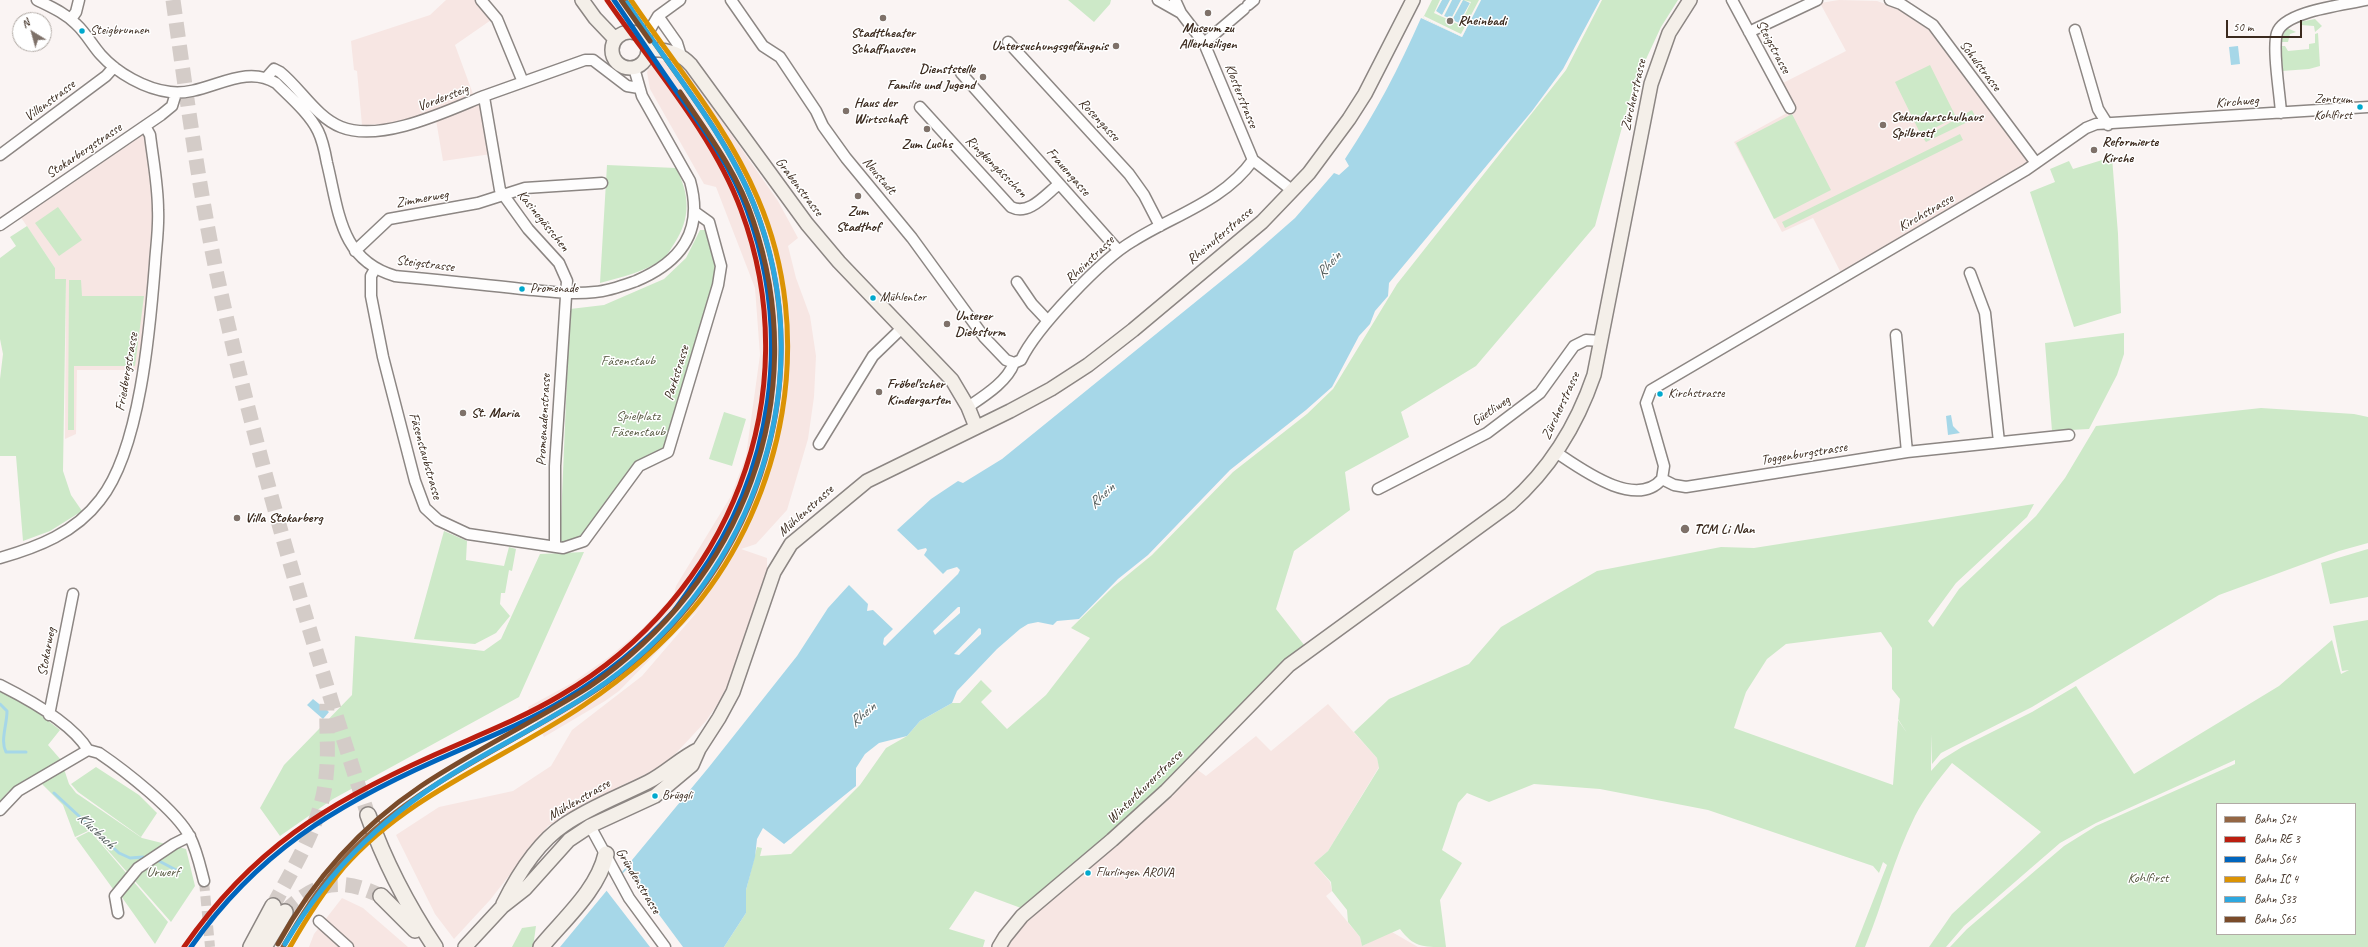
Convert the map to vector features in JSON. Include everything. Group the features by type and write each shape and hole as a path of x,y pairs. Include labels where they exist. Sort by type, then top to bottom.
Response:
{"highway":[{"path":"368,815 381,851 397,886 430,942"},
{"path":"541,947 593,884 601,872 606,854"},
{"path":"381,896 430,942"},
{"path":"251,947 279,909 264,947"}],"main road":[{"path":"582,0 594,18 617,37"},
{"name":"Rheinuferstrasse","path":"976,427 1045,393 1088,365 1133,330 1262,222 1293,191 1332,143 1365,94 1413,0"},
{"name":"Zürcherstrasse","path":"1311,648 1510,504 1536,479 1557,453 1578,415 1590,386 1601,341 1650,84 1669,33 1690,0"},
{"path":"617,37 633,32 647,44 677,54"},
{"path":"617,37 612,49 615,61 625,68 636,67 645,61 647,44"},
{"name":"Grabenstrasse","path":"677,54 691,65 807,224 902,328 952,380 968,407 976,427"},
{"name":"Mühlenstrasse","path":"465,947 502,907 525,889 568,840 590,826 655,796 692,765 699,749 720,718 733,692 774,572 791,544 867,481 976,427"},
{"name":"Winterthurerstrasse","path":"999,947 1004,937 1022,916 1112,840 1166,791 1274,680 1311,648"},
{"name":"Mühlenstrasse","path":"502,907 515,880 553,833 582,814 649,782 681,758 699,749"},
{"path":"582,814 590,826"}],"street":[{"path":"38,0 71,19 114,67 146,85 176,93 195,90 244,76 255,75 267,78"},
{"path":"71,19 78,7 79,0"},
{"path":"481,0 497,19 523,82"},
{"path":"647,44 656,21 680,0"},
{"name":"Neustadt","path":"731,0 763,46 780,57 816,112 823,126 846,158 912,238 984,337 1006,360 1014,363"},
{"path":"1158,0 1181,13"},
{"name":"Klosterstrasse","path":"1175,0 1181,13 1204,43 1253,160 1293,191"},
{"name":"Steigstrasse","path":"1732,0 1790,108"},
{"path":"1749,32 1818,0"},
{"name":"Schulstrasse","path":"1890,0 1901,4 1933,25 2036,163"},
{"path":"2281,113 2276,45 2277,34 2281,26 2294,16 2366,0"},
{"path":"1204,43 1249,5"},
{"name":"Grabenstrasse","path":"656,21 677,43 677,54"},
{"path":"2075,30 2098,109 2108,124"},
{"name":"Rosengasse","path":"1008,42 1129,174 1144,195 1160,226"},
{"name":"Vordersteig","path":"267,78 274,69 280,72 328,120 342,127 359,131 388,129 418,122 585,60 593,60 626,86 639,88"},
{"name":"Villenstrasse","path":"0,155 106,76 114,67"},
{"name":"Steigstrasse","path":"267,78 285,92 318,130 344,228 354,251 366,264 395,276 566,293 608,290 650,275 663,267 676,256 685,244 692,230 695,212 694,196 690,181 639,88 636,67"},
{"name":"Frauengasse","path":"961,73 992,111 1118,250"},
{"name":"Stokarbergstrasse","path":"0,225 172,106 176,93"},
{"name":"Kasinogässchen","path":"484,97 493,140 497,183 528,229 562,269 567,281 566,293"},
{"name":"Kirchweg","path":"2108,124 2368,106"},
{"name":"Ringkengässchen","path":"920,107 1011,207 1018,210 1026,210 1059,184"},
{"name":"Kirchstrasse","path":"1662,479 1664,466 1662,456 1646,402 1651,390 2036,163 2086,128 2096,124 2108,124"},
{"name":"Friedbergstrasse","path":"0,558 32,549 60,535 79,522 101,500 121,465 139,393 152,304 158,210 150,135 145,126"},
{"name":"Rheinstrasse","path":"968,407 984,396 1010,371 1014,363 1021,360 1025,350 1048,321 1118,250 1221,192 1253,160"},
{"name":"Zimmerweg","path":"354,251 389,219 478,203 525,188 602,183"},
{"name":"Parkstrasse","path":"559,548 584,541 639,466 668,452 718,285 721,266 709,222 695,212"},
{"name":"Fäsenstaubstrasse","path":"375,269 371,276 371,296 384,357 415,481 425,508 451,528 468,534 559,548"},
{"path":"1970,273 1985,313 1999,442"},
{"path":"1017,282 1032,304 1048,321"},
{"name":"Promenadenstrasse","path":"559,548 555,466 566,293"},
{"path":"818,444 873,356 902,328"},
{"path":"1896,334 1907,452"},
{"name":"Güetliweg","path":"1378,489 1488,432 1540,393 1574,346 1586,340 1601,341"},
{"name":"Toggenburgstrasse","path":"1662,479 1674,485 1686,487 1907,452 2069,435"},
{"path":"1557,453 1600,480 1613,486 1628,489 1649,489 1655,486 1662,479"},
{"name":"Stokarweg","path":"49,715 73,594"},
{"path":"0,685 25,697 80,738 88,750 104,757 173,812 190,836 197,852 204,881"},
{"path":"0,810 18,791 88,750"},
{"name":"Gründenstrasse","path":"590,826 640,916 665,947"},
{"path":"118,913 115,896 138,868 174,844 190,836"},
{"path":"319,921 348,947"}],"shaded area":[{"path":"446,0 478,0 494,18 455,45 473,94 418,118 388,124 362,125 357,71 354,70 351,41 430,15"},
{"name":"Sekundarschulhaus Spilbrett","path":"1839,0 1877,1 1902,10 1928,29 2029,162 1841,273 1813,218 1782,232 1734,142 1796,108 1783,83 1846,51 1820,3"},
{"path":"658,60 676,62 688,73 778,201 798,238 788,246 796,278 810,316 816,356 814,397 808,439 787,510 756,544 741,549 767,558 767,580 736,677 706,721 665,765 583,804 548,826 490,900 454,939 435,914 396,835 439,807 513,791 551,766 572,730 642,676 702,606 619,691 605,701 544,737 528,707 572,683 609,657 641,630 674,595 676,586 731,496 746,456 760,355 755,288 716,187 704,184 650,89 647,72 651,64"},
{"path":"482,100 491,154 443,161 436,120"},
{"path":"145,126 158,210 143,370 77,370 76,434 65,439 66,280 55,279 55,268 18,213"},
{"path":"1328,704 1377,758 1379,767 1328,851 1314,863 1330,882 1332,891 1326,896 1360,937 1362,946 1378,938 1385,928 1418,947 1000,947 1005,937 1191,765 1206,776 1256,736 1271,751"},
{"path":"342,898 363,908 408,947 309,947 314,934"}],"green space":[{"path":"1068,0 1111,0 1110,4 1094,22"},
{"name":"Rheinbadi","path":"1432,0 1481,0 1462,37 1423,18"},
{"path":"1602,0 1678,0 1661,27 1633,87 1595,226 1476,366 1401,412 1409,437 1345,472 1350,510 1294,551 1276,609 1308,650 1166,791 1029,911 975,891 949,929 985,940 983,947 724,947 746,913 746,890 757,847 762,848 760,856 791,854 860,785 886,748 907,736 920,721 952,703 960,703 981,680 992,691 981,702 1007,729 1046,695 1090,638 1071,628 1113,587 1152,555 1233,472 1307,414 1333,389 1397,284 1566,70"},
{"path":"2315,19 2322,26 2315,32 2314,26 2301,25 2299,22"},
{"path":"2287,28 2296,32 2290,34 2288,42 2282,42 2282,37"},
{"path":"2318,33 2320,66 2309,69 2282,71 2282,46 2285,46 2288,51 2309,49 2309,44 2315,43 2315,34"},
{"path":"1930,65 1956,117 1921,135 1895,82"},
{"path":"1972,110 1976,118 1926,142 1923,138"},
{"path":"1792,114 1831,190 1774,219 1736,143"},
{"path":"1960,134 1963,140 1785,228 1782,222"},
{"path":"2112,157 2118,234 2121,313 2074,327 2030,192 2055,182 2050,169 2069,161 2073,169"},
{"path":"607,165 676,168 684,188 687,206 686,216 680,234 668,254 663,259 641,271 600,283"},
{"path":"58,207 82,240 59,256 35,223"},
{"path":"27,226 55,268 55,279 66,279 63,471 71,495 82,511 50,531 23,541 16,456 0,456 0,379 3,354 0,339 0,258 16,246 10,237"},
{"name":"Fäsenstaub","path":"700,230 709,230 718,268 665,449 635,463 582,540 571,544 560,542 570,309 604,305 664,279 686,258"},
{"path":"69,280 81,280 82,296 144,296 135,366 74,366 74,430 68,430"},
{"path":"2124,333 2124,354 2117,375 2089,429 2052,431 2045,343"},
{"name":"Kohlfirst","path":"2261,408 2354,414 2368,417 2368,543 2339,551 2219,595 2032,707 1941,753 1932,764 1931,734 1931,771 1941,760 1962,747 2032,712 2076,686 2134,774 2279,686 2332,640 2341,674 2349,670 2342,671 2333,626 2368,620 2368,947 1950,947 1967,929 2064,846 2096,826 2235,764 2235,760 2096,823 2060,843 1964,926 1946,947 1929,947 1952,914 2041,832 1952,763 1927,796 1915,816 1901,848 1865,947 1855,947 1887,865 1883,862 1879,873 1873,866 1708,810 1600,789 1534,784 1489,802 1467,793 1458,803 1442,850 1462,863 1440,900 1446,947 1419,945 1414,943 1400,929 1362,946 1360,937 1348,922 1347,910 1332,891 1331,882 1314,863 1328,851 1379,768 1377,758 1354,732 1389,699 1469,664 1501,627 1597,571 1721,547 1754,548 2034,504 2027,517 1956,583 1928,621 1933,627 1959,589 2036,516 2065,478 2096,426","holes":["1881,632 1892,648 1892,689 1900,699 1898,719 1907,733 1898,720 1893,785 1734,728 1746,692 1767,659 1786,644"]},
{"path":"724,412 746,419 732,466 709,459"},
{"path":"444,531 467,541 466,560 504,566 509,547 516,549 512,571 509,570 505,593 501,593 500,604 510,616 496,633 475,644 414,639"},
{"path":"2368,549 2368,597 2330,604 2321,563"},
{"path":"584,552 519,697 333,799 280,836 260,808 284,765 352,695 355,636 484,651 501,639 540,554"},
{"name":"Urwerf","path":"0,690 20,699 60,730 48,745 61,760 69,784 76,793 142,838 186,849 195,886 171,922 90,830 75,837 63,805 33,775 8,792 0,801"},
{"path":"96,767 139,795 157,813 141,837 78,792 71,784"},
{"path":"90,831 127,874 113,889 76,838"},
{"path":"133,881 168,922 155,944 121,896"},
{"path":"536,926 533,947 512,947 522,928"}],"water":[{"path":"1442,0 1450,0 1442,15 1436,11"},
{"path":"1452,0 1461,0 1451,19 1444,16"},
{"path":"1463,0 1470,3 1459,23 1452,20"},
{"name":"Rhein","path":"1481,0 1600,0 1563,69 1532,111 1389,283 1388,296 1375,311 1370,324 1359,336 1332,387 1306,410 1230,470 1148,555 1118,579 1079,619 1057,621 1053,625 1038,622 1028,624 1020,629 997,649 957,691 952,703 920,721 907,736 879,743 865,754 856,768 856,786 784,844 763,828 757,839 755,857 746,890 746,913 724,947 560,947 709,767 797,656 828,608 849,585 868,604 867,611 873,610 893,629 884,638 883,644 885,646 958,574 960,570 957,567 947,570 943,574 924,555 927,550 926,548 918,550 897,530 931,499 958,481 963,483 1002,459 1246,261 1295,218 1334,173 1339,175 1349,166 1345,159 1386,90 1421,18 1462,37","holes":["958,607 960,607 960,613 935,635 933,631","979,628 981,629 981,634 959,655 954,654"]},
{"path":"2238,46 2240,64 2231,65 2229,47"},
{"path":"1951,415 1953,426 1960,433 1948,435 1946,416"},
{"path":"313,699 329,712 323,719 307,705"}],"pier":[{"path":"1440,0 1442,0 1436,11 1442,15 1450,0 1452,0 1444,16 1451,19 1461,0 1463,0 1452,20 1459,23 1470,3 1464,0 1471,2 1460,25 1434,13"},
{"path":"1479,0 1481,0 1462,37 1423,18 1424,16 1461,34"},
{"path":"633,863 633,875 646,897 683,947 650,947 606,890"}],"waterway":[{"name":"Klusbach","path":"0,704 7,711 4,738 4,748 6,752 26,752"},
{"name":"Klusbach","path":"54,793 119,853 130,858 143,857"},
{"name":"Klusbach","path":"159,861 180,872"}],"tunnel":[{"path":"173,0 204,207 232,343 285,547 325,682 368,815"},
{"path":"273,906 306,844 319,811 327,768 327,704"},
{"path":"204,881 210,947"},
{"path":"285,912 308,894 319,888 330,885 354,886 381,896"}],"rail line":[{"name":"S64","path":"191,947 216,914 243,885 271,859 300,836 331,815 364,795 400,777 517,725 549,709 608,671 622,660 661,625 679,604 722,539 742,495 758,449 768,402 771,354 769,306 761,257 741,194 726,165 708,136 614,0"},
{"name":"S65","path":"621,0 650,41"},
{"name":"S24","path":"283,947 308,906 337,867 364,838 394,813 427,790 563,711 596,690 651,646 697,595 734,537 760,475 776,409 781,341 774,273 754,205 742,177 728,151 695,100 625,0"},
{"name":"S33","path":"285,944 303,916 342,865 387,821 412,801 467,765 562,711 592,692 646,650 692,600 729,544 757,484 774,419 781,353 776,285 759,218 747,189 717,134 700,107 627,3"},
{"name":"S65","path":"278,944 307,898 340,856 358,837 378,819 421,786 483,748 589,687 642,644 688,595 724,540 751,481 768,419 775,354 770,287 753,220 747,203 721,153 680,92"}],"transit line":[{"path":"184,947 210,913 237,882 294,832 359,791 546,704 620,654 670,604 710,547 740,485 759,419 766,350 760,280 741,210 729,182 699,128 607,0"},
{"path":"290,947 329,886 344,867 370,841 398,818 459,778 522,743 584,705 628,673 669,636 693,609 725,565 751,517 770,466 782,413 787,359 785,304 776,251 758,199 731,146 699,96 631,0"}],"place":[{"name":"Museum zu Allerheiligen","path":"1208,13"},
{"name":"Stadttheater Schaffhausen","path":"883,18"},
{"name":"Rheinbadi","path":"1450,21"},
{"name":"Steigbrunnen","path":"82,31"},
{"name":"Untersuchungsgefängnis","path":"1116,46"},
{"name":"Dienststelle Familie und Jugend","path":"983,77"},
{"name":"Zentrum Kohlfirst","path":"2360,107"},
{"name":"Haus der Wirtschaft","path":"846,111"},
{"name":"Sekundarschulhaus Spilbrett","path":"1883,125"},
{"name":"Zum Luchs","path":"927,129"},
{"name":"Reformierte Kirche","path":"2094,150"},
{"name":"Zum Stadthof","path":"858,196"},
{"name":"Promenade","path":"522,289"},
{"name":"Mühlentor","path":"873,298"},
{"name":"Unterer Diebsturm","path":"947,324"},
{"name":"Fröbel’scher Kindergarten","path":"879,392"},
{"name":"Kirchstrasse","path":"1660,394"},
{"name":"St. Maria","path":"463,413"},
{"name":"Villa Stokarberg","path":"237,518"},
{"name":"TCM Li Nan","path":"1685,529"},
{"name":"Brüggli","path":"655,796"},
{"name":"Flurlingen AROVA","path":"1088,873"}],"park label":[{"name":"Spielplatz Fäsenstaub","path":"638,424"}]}
